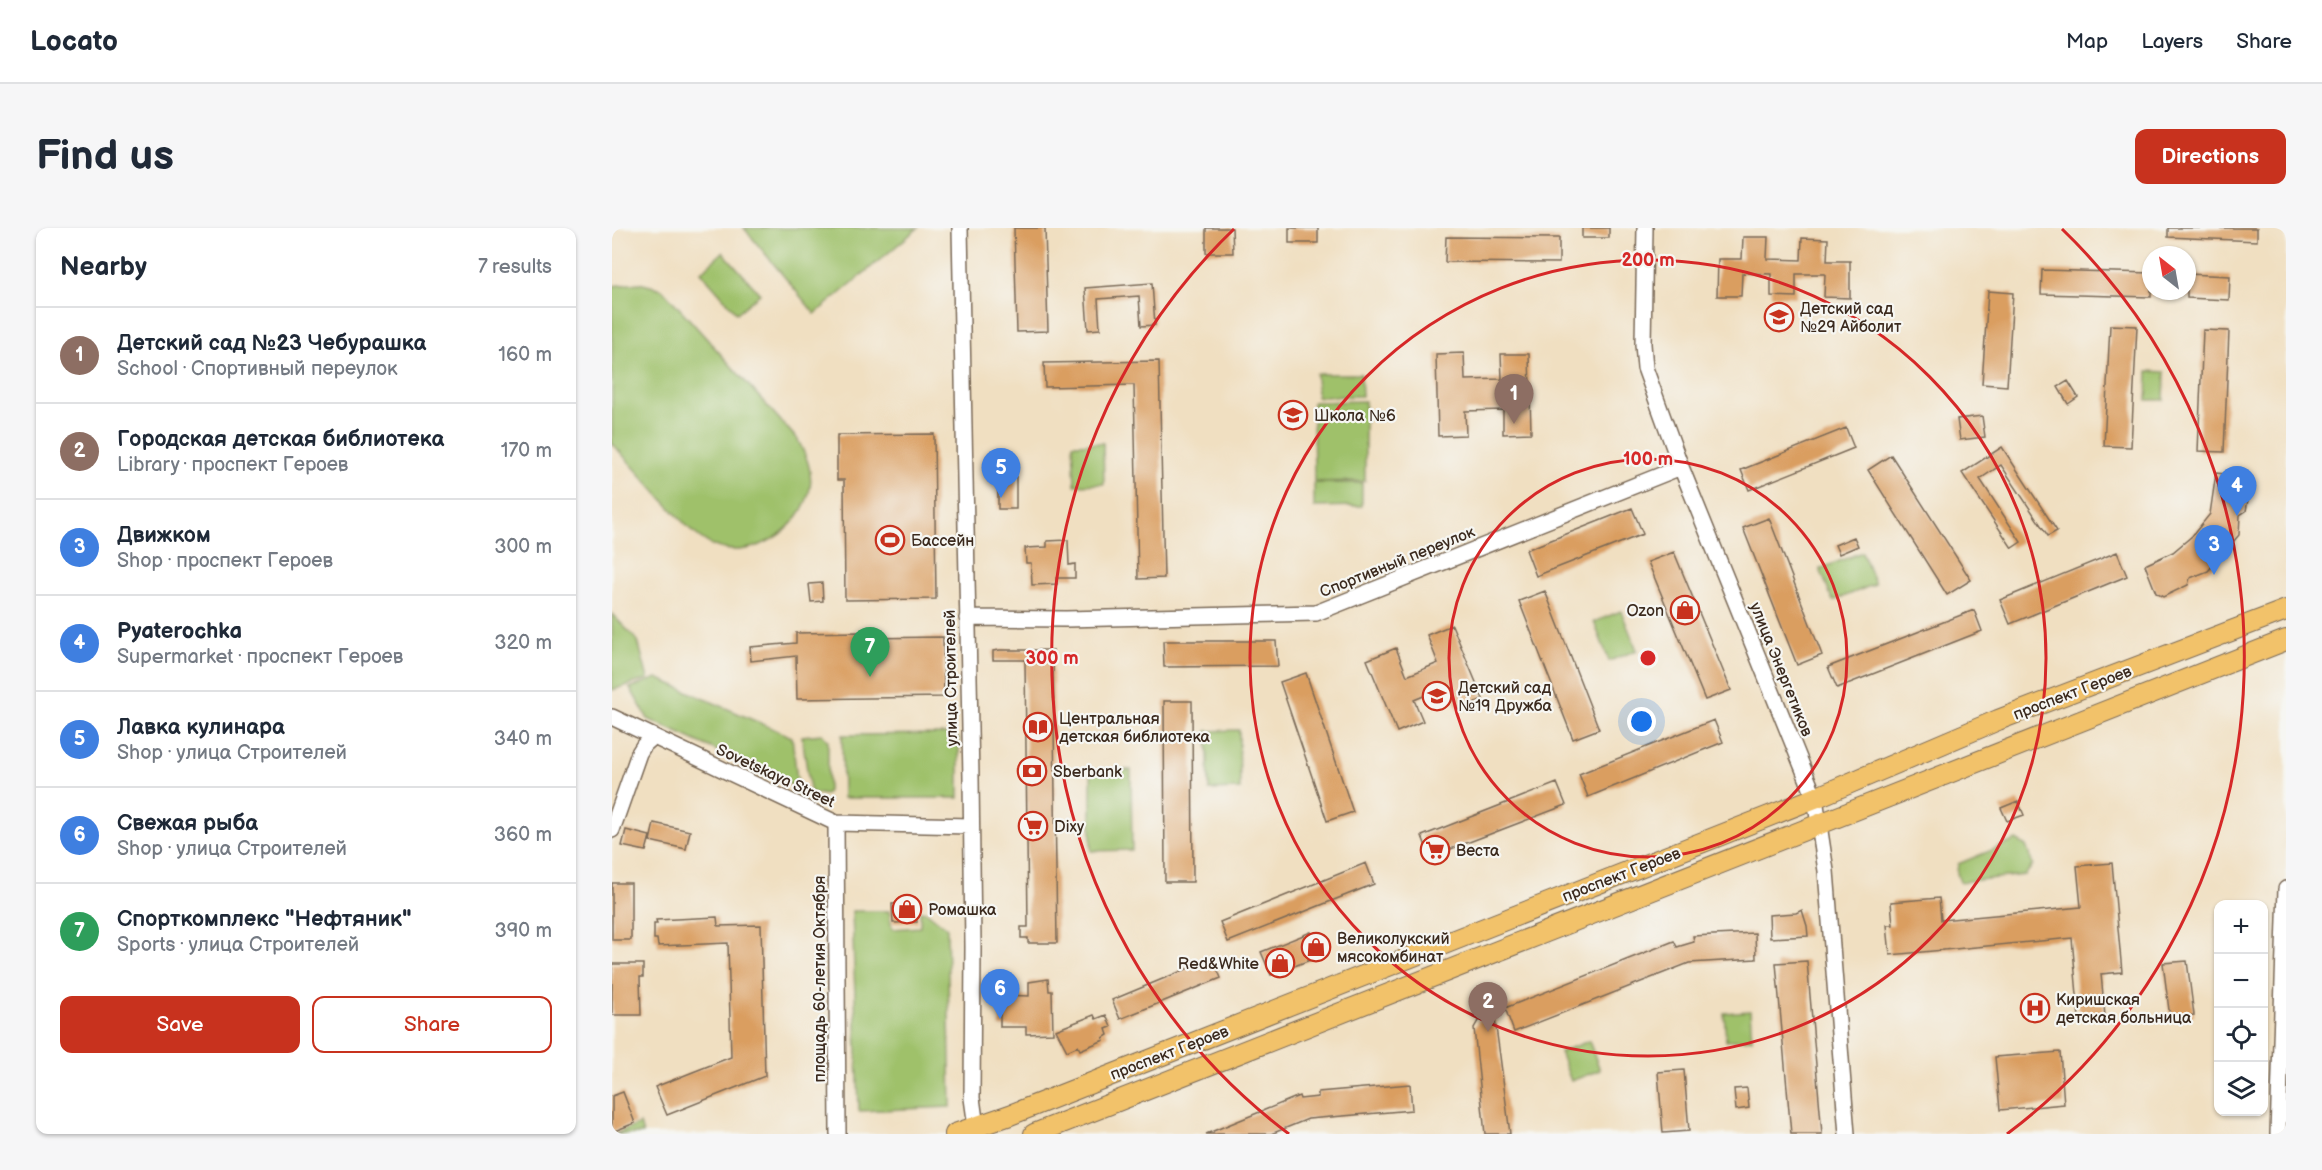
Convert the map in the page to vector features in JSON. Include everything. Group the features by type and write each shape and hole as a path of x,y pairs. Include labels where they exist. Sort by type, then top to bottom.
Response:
{"main road":[{"name":"проспект Героев","path":"955,1134 978,1131 1077,1089 1815,798 1998,720 2286,610"},
{"name":"проспект Героев","path":"1034,1134 2286,640"}],"street":[{"name":"улица Строителей","path":"960,228 973,947 972,1098 978,1131"},
{"name":"улица Энергетиков","path":"1645,228 1643,345 1645,368 1682,467 1815,798 1826,871 1847,1134"},
{"name":"Спортивный переулок","path":"967,618 1066,619 1316,613 1682,467"},
{"name":"Sovetskaya Street","path":"612,717 836,823 970,826"},
{"path":"612,830 639,753 644,745 654,737"},
{"name":"площадь 60-летия Октября","path":"836,823 838,1134"},
{"path":"2278,1134 2286,889"}],"green space":[{"path":"744,228 918,228 815,314"},
{"path":"723,252 760,294 737,313 701,272"},
{"path":"639,283 662,289 798,440 810,469 810,488 797,517 773,539 758,546 743,549 727,549 705,541 686,525 612,443 612,286"},
{"path":"2148,371 2165,372 2164,400 2147,400"},
{"path":"1316,374 1361,374 1362,396 1317,397"},
{"path":"1365,401 1365,481 1314,482 1313,402"},
{"path":"1103,443 1104,484 1075,485 1073,444"},
{"path":"1314,483 1362,483 1362,506 1314,507"},
{"path":"1862,552 1875,584 1833,601 1820,569"},
{"path":"1621,611 1637,650 1609,661 1594,622"},
{"path":"612,614 638,641 648,679 612,690"},
{"path":"657,678 792,737 798,788 648,719 630,688"},
{"path":"1239,730 1240,789 1209,790 1207,731"},
{"path":"822,734 828,741 828,791 825,795 813,793 810,790 802,736"},
{"path":"950,734 959,738 959,798 843,798 842,735"},
{"path":"1091,770 1131,770 1132,850 1091,851"},
{"path":"2016,840 2026,846 2033,865 2025,875 1960,882 1957,873 1958,864"},
{"path":"852,911 889,911 892,929 920,927 920,911 927,912 947,928 951,1107 859,1111"},
{"path":"1750,1011 1752,1039 1726,1041 1724,1013"},
{"path":"1589,1041 1600,1070 1571,1081 1560,1052"},
{"path":"640,1124 643,1134 615,1134"}],"building":[{"path":"1014,228 1045,228 1048,331 1017,332"},
{"path":"1206,228 1232,228 1233,253 1206,253"},
{"path":"1289,228 1318,228 1318,243 1289,243"},
{"path":"1582,228 1609,228 1609,238 1582,238"},
{"path":"2168,228 2257,228 2257,241 2168,237"},
{"path":"1446,237 1559,238 1559,263 1445,262"},
{"path":"1743,237 1768,237 1767,259 1801,260 1802,238 1828,239 1827,261 1850,261 1850,298 1824,297 1825,274 1796,274 1796,297 1771,296 1771,274 1742,273 1741,296 1717,296 1718,259 1742,259"},
{"path":"2042,270 2142,273 2142,297 2041,294"},
{"path":"2196,274 2230,276 2229,300 2196,298"},
{"path":"1152,283 1155,325 1141,326 1139,296 1098,299 1100,329 1088,330 1085,288"},
{"path":"1988,291 2013,293 2007,386 1982,384"},
{"path":"2110,325 2137,326 2131,447 2104,446"},
{"path":"2203,330 2229,331 2224,452 2198,451"},
{"path":"1464,353 1465,380 1502,379 1501,354 1529,354 1531,433 1503,434 1503,410 1465,411 1466,435 1438,436 1436,354"},
{"path":"1159,361 1164,578 1138,579 1134,385 1045,387 1044,363"},
{"path":"2068,381 2078,397 2068,404 2058,387"},
{"path":"1982,416 1985,437 1960,440 1957,419"},
{"path":"1846,428 1854,448 1749,490 1741,470"},
{"name":"Бассейн","path":"934,434 936,599 845,600 844,480 837,480 837,435"},
{"path":"2002,447 2057,531 2048,536 2001,465 1980,479 2021,542 2012,548 1962,473"},
{"path":"1891,455 1971,580 1947,595 1868,470"},
{"path":"998,458 1010,458 1010,475 1016,475 1016,509 998,509"},
{"path":"2216,473 2252,477 2246,511 2240,515 2239,535 2208,571 2190,578 2188,585 2163,597 2156,593 2145,565 2173,552 2192,536 2210,514"},
{"path":"1632,508 1643,534 1536,576 1526,550"},
{"path":"1769,518 1822,655 1797,665 1743,528"},
{"path":"1854,537 1858,546 1839,554 1835,545"},
{"path":"1068,540 1069,565 1075,564 1075,578 1056,578 1057,584 1032,585 1031,563 1026,563 1025,548 1047,547 1047,541"},
{"path":"1674,552 1731,690 1705,700 1648,562"},
{"path":"2117,552 2127,576 2010,624 2000,600"},
{"path":"822,583 823,601 811,602 809,584"},
{"path":"1545,591 1599,729 1573,739 1519,601"},
{"path":"1974,610 1982,631 1837,688 1828,667"},
{"path":"1452,625 1483,699 1458,710 1448,686 1414,700 1423,721 1397,732 1367,660 1396,648 1407,676 1438,663 1427,635"},
{"path":"864,632 865,638 943,637 944,697 797,699 796,656 751,661 750,647 796,643 796,633"},
{"path":"1163,641 1276,641 1278,666 1164,667"},
{"path":"1053,650 1057,943 1028,943 1028,938 1021,938 1021,927 1028,927 1025,660 993,660 993,651"},
{"path":"1306,673 1353,812 1327,821 1280,682"},
{"path":"1164,701 1192,701 1193,882 1165,882"},
{"path":"1714,720 1723,742 1588,797 1579,774"},
{"path":"1557,783 1566,805 1430,857 1422,836"},
{"path":"2018,801 2024,815 2007,821 2001,808"},
{"path":"654,823 690,831 686,849 650,841"},
{"path":"626,830 650,836 646,851 622,846"},
{"path":"1366,863 1374,884 1228,942 1220,922"},
{"path":"2112,863 2122,972 2101,974 2105,1016 2079,1018 2072,938 1890,955 1887,925 1893,925 1891,902 1939,898 1941,920 2081,907 2077,866"},
{"path":"612,883 631,883 631,940 612,940"},
{"path":"916,903 917,922 893,923 892,904"},
{"path":"1802,910 1808,936 1770,938 1769,915 1796,913"},
{"path":"717,917 718,926 761,925 765,1076 667,1115 655,1087 731,1057 728,943 658,946 657,939 654,939 654,924 657,924 656,920"},
{"path":"1311,932 1323,955 1271,975 1261,952"},
{"path":"1755,933 1756,959 1689,963 1514,1032 1505,1008 1674,941 1677,947 1694,942 1693,936"},
{"path":"1213,958 1221,978 1120,1019 1112,1000"},
{"path":"1807,961 1822,1134 1791,1134 1776,963"},
{"path":"2187,961 2194,1015 2170,1018 2163,963"},
{"path":"612,964 643,964 643,977 640,977 641,1015 612,1015"},
{"path":"1048,979 1049,991 1052,991 1053,1033 1026,1034 1026,1027 1000,1027 1000,995 1029,996 1029,982"},
{"path":"1494,1013 1510,1134 1485,1134 1474,1028 1478,1021"},
{"path":"1094,1015 1096,1019 1106,1015 1111,1027 1106,1029 1108,1035 1103,1038 1104,1040 1080,1050 1078,1046 1067,1051 1056,1030"},
{"path":"2060,1052 2064,1104 2000,1110 1995,1057"},
{"path":"1684,1070 1689,1131 1663,1133 1658,1072"},
{"path":"1410,1084 1412,1110 1308,1119 1271,1134 1206,1134 1299,1096 1300,1099 1318,1097 1318,1092"},
{"path":"1747,1088 1749,1108 1736,1110 1734,1089"},
{"path":"623,1092 635,1123 612,1132 612,1096"}],"place":[{"name":"Детский сад №29 Айболит","path":"1779,317"},
{"name":"Школа №6","path":"1293,415"},
{"name":"Детский сад №23 Чебурашка","path":"1514,424"},
{"name":"Лавка кулинара","path":"1001,498"},
{"name":"Pyaterochka","path":"2237,516"},
{"name":"Бассейн","path":"890,540"},
{"name":"Движком","path":"2214,575"},
{"name":"Ozon","path":"1685,610"},
{"name":"Спорткомплекс \"Нефтяник\"","path":"870,677"},
{"name":"Детский сад №19 Дружба","path":"1437,696"},
{"name":"Центральная детская библиотека","path":"1038,727"},
{"name":"Sberbank","path":"1032,771"},
{"name":"Dixy","path":"1033,826"},
{"name":"Веста","path":"1435,850"},
{"name":"Ромашка","path":"907,909"},
{"name":"Великолукский мясокомбинат","path":"1316,947"},
{"name":"Red&White","path":"1280,963"},
{"name":"Киришская детская больница","path":"2035,1008"},
{"name":"Свежая рыба","path":"1000,1019"},
{"name":"Городская детская библиотека","path":"1488,1032"}]}
